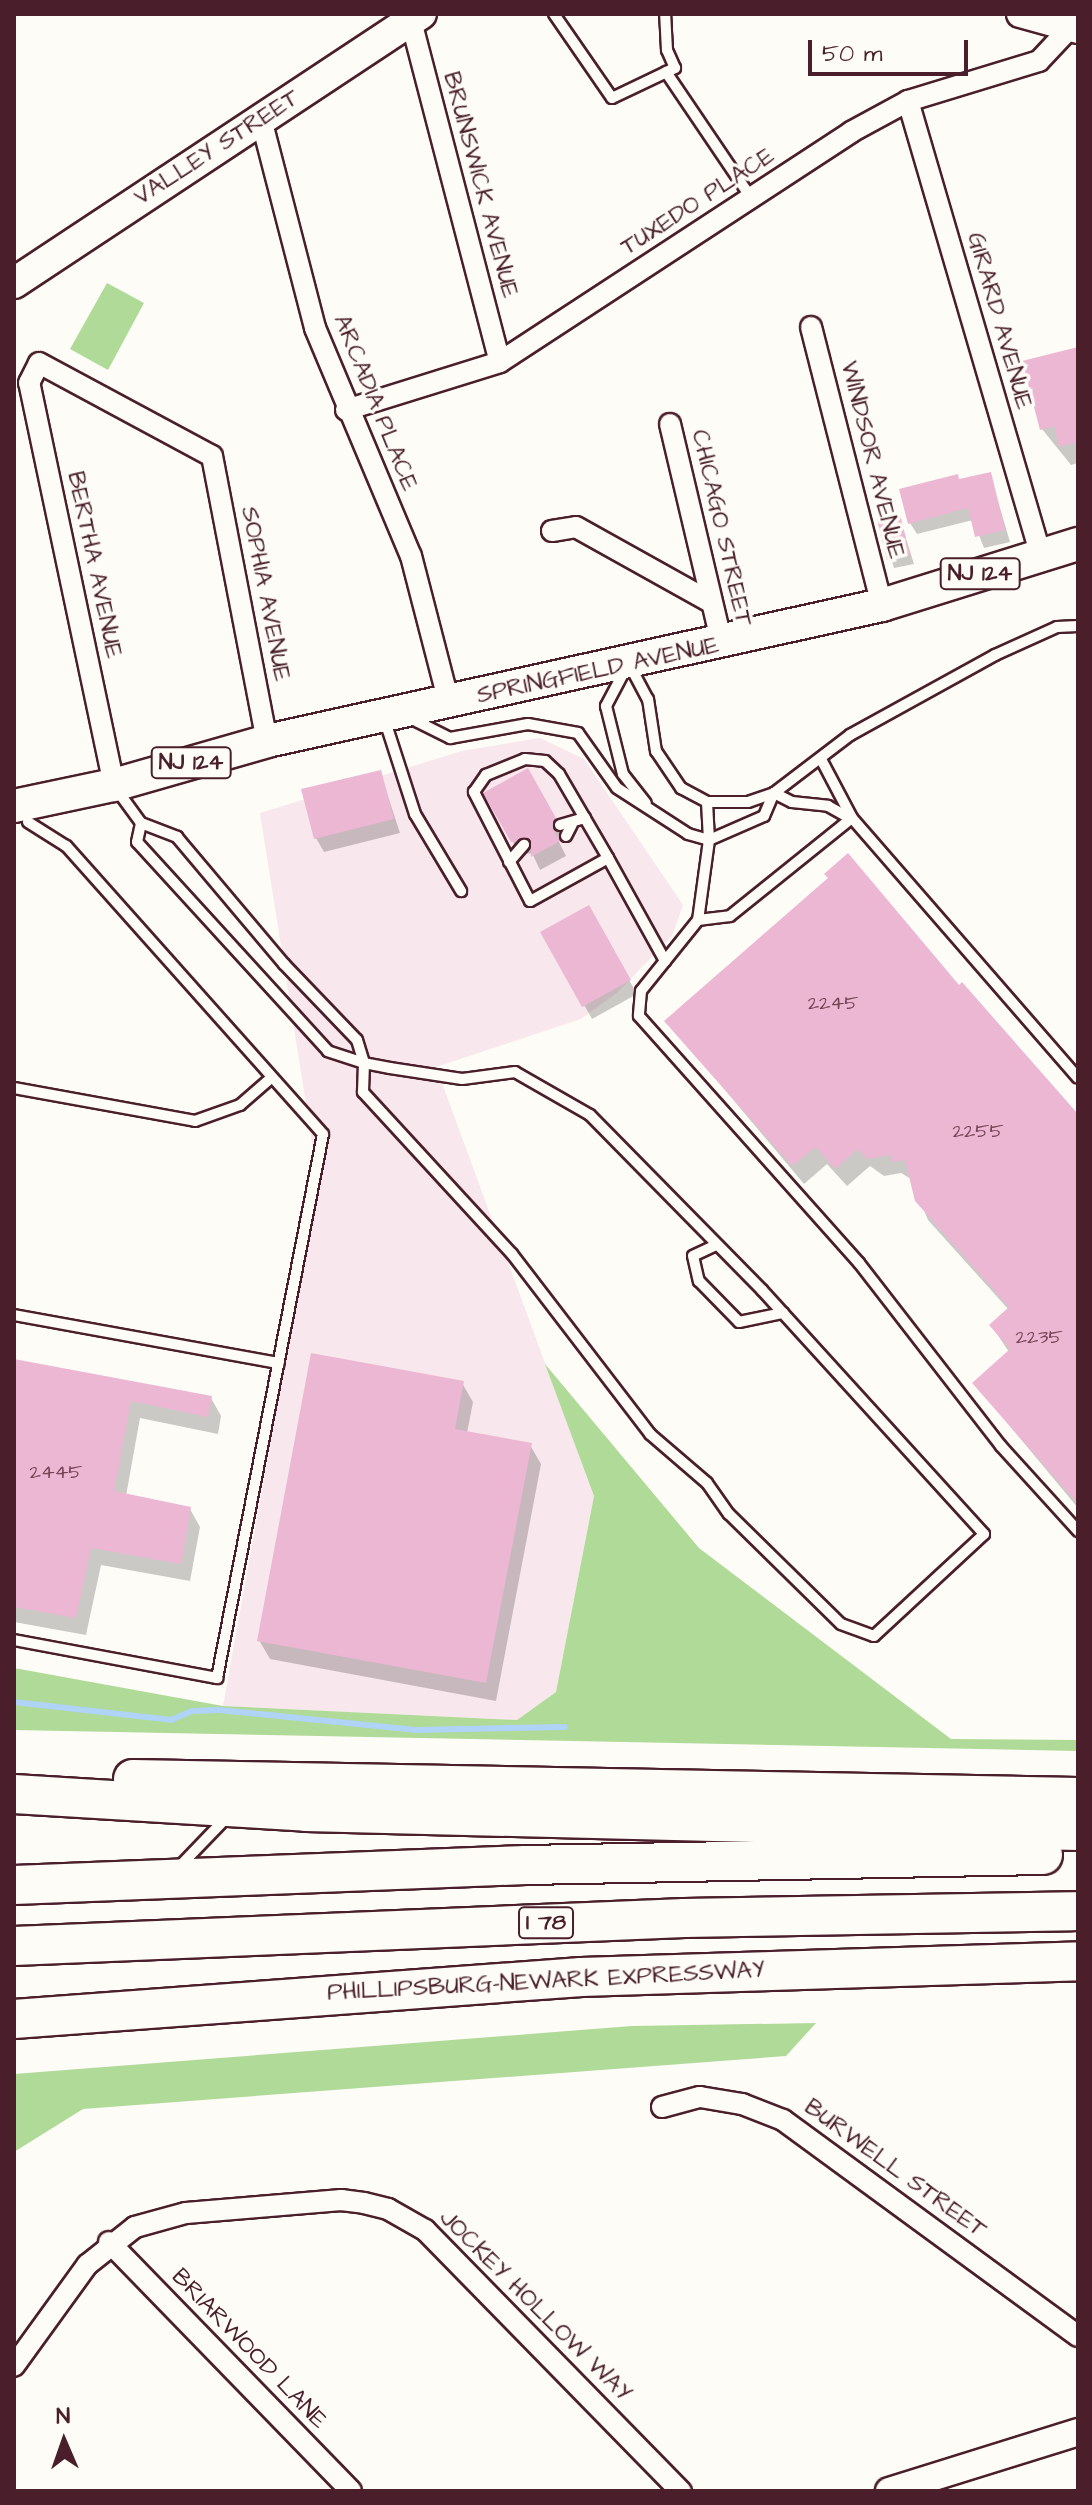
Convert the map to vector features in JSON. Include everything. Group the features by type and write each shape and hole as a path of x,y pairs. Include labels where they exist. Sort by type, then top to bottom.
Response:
{"highway":[{"path":"14,1777 1078,1797"},
{"path":"14,1794 234,1810 1078,1831"},
{"path":"14,1885 1078,1855"},
{"name":"I 78","path":"14,1946 670,1919 1078,1911"},
{"name":"PHILLIPSBURG-NEWARK EXPRESSWAY","path":"14,2019 581,1977 1078,1961"},
{"path":"14,2010 102,2012"}],"main road":[{"name":"VALLEY STREET","path":"14,283 407,20"},
{"name":"SPRINGFIELD AVENUE","path":"19,818 114,785 267,741 722,644 882,605 1078,544"}],"street":[{"path":"1020,14 1074,29"},
{"name":"BRUNSWICK AVENUE","path":"407,20 500,362"},
{"name":"TUXEDO PLACE","path":"346,410 500,362 908,101 1019,70 1051,52 1074,29"},
{"name":"GIRARD AVENUE","path":"908,101 1041,555"},
{"name":"ARCADIA PLACE","path":"261,119 315,328 346,410 411,556 449,703"},
{"name":"WINDSOR AVENUE","path":"811,327 882,605"},
{"name":"BERTHA AVENUE","path":"114,785 29,383 33,369 43,363 212,456"},
{"name":"CHICAGO STREET","path":"670,424 722,644"},
{"name":"SOPHIA AVENUE","path":"212,456 267,741"},
{"path":"552,531 576,527 711,602"},
{"name":"BURWELL STREET","path":"662,2107 681,2099 710,2098 783,2120 1078,2336"},
{"name":"JOCKEY HOLLOW WAY","path":"14,2366 69,2287 109,2242 135,2227 186,2213 341,2200 388,2209 425,2230 681,2491"},
{"name":"BRIARWOOD LANE","path":"109,2242 351,2491"},
{"path":"889,2491 931,2486 1078,2432"}],"lane":[{"path":"554,14 612,98 675,68 667,50 665,14"},
{"path":"666,72 752,199"},
{"path":"629,664 648,699 656,751 667,772 681,788 707,802 748,802 774,793 822,761 850,735 995,655 1057,627 1078,626"},
{"path":"629,664 606,706 623,774 653,811"},
{"path":"393,714 450,738 528,724 578,733 617,788 688,834 709,840 764,816 774,793"},
{"path":"393,714 415,814 461,891"},
{"path":"608,858 530,901 474,792 486,775 525,759 545,761 559,774 608,858 665,961"},
{"path":"822,761 852,818 1078,1078"},
{"path":"114,785 141,823 177,837 284,964 357,1040 364,1063 363,1092 383,1119 512,1254 650,1434 707,1483 729,1514 841,1624 874,1636 984,1534 783,1313 714,1246 633,1153 590,1115 543,1085 515,1072 462,1079 364,1063 328,1051 137,842 141,823"},
{"path":"774,793 792,802 828,806 852,818"},
{"path":"707,802 709,840 698,920 636,1002 652,1034 859,1263 1001,1446 1078,1531"},
{"path":"14,1640 217,1678 323,1134 270,1079 66,846 19,818"},
{"path":"560,825 585,818"},
{"path":"698,920 730,916 852,818"},
{"path":"566,836 572,824"},
{"path":"509,862 524,851"},
{"path":"14,1088 195,1121 240,1105 270,1079"},
{"path":"714,1246 693,1256 699,1281 739,1322 783,1313"},
{"path":"14,1315 279,1363"},
{"path":"169,1879 234,1810"}],"shaded area":[{"path":"540,738 584,759 683,905 672,936 618,992 581,1019 436,1067 594,1496 556,1692 517,1720 223,1706 318,1180 260,813 462,751"}],"green space":[{"path":"107,283 144,303 108,370 70,349"},
{"path":"545,1364 699,1548 951,1739 1078,1740 1078,1751 14,1730 14,1668 223,1706 517,1720 556,1692 594,1496"},
{"path":"816,2023 786,2056 83,2109 14,2152 14,2074 632,2026"}],"building":[{"path":"1078,347 1078,442 1059,447 1054,426 1040,430 1022,361"},
{"path":"991,472 1005,530 975,537 968,508 908,524 899,489 958,474 959,479"},
{"path":"900,514 910,555 887,560 877,519"},
{"path":"528,768 556,818 552,826 560,841 531,857 530,840 511,842 483,793"},
{"path":"381,770 394,819 314,839 301,789"},
{"path":"848,853 959,985 962,982 1078,1114 1078,1504 972,1383 1010,1349 989,1325 1009,1307 915,1201 905,1160 892,1162 891,1155 867,1159 858,1149 835,1169 816,1147 792,1166 664,1021 828,878 824,874"},
{"path":"589,905 631,980 582,1007 540,932"},
{"path":"311,1353 464,1381 455,1429 532,1443 486,1683 257,1641"},
{"path":"14,1359 212,1396 208,1417 131,1401 114,1491 191,1507 181,1564 91,1548 76,1618 14,1607"}],"waterway":[{"path":"14,1702 171,1720 192,1711 219,1710 416,1730 565,1727"}]}
